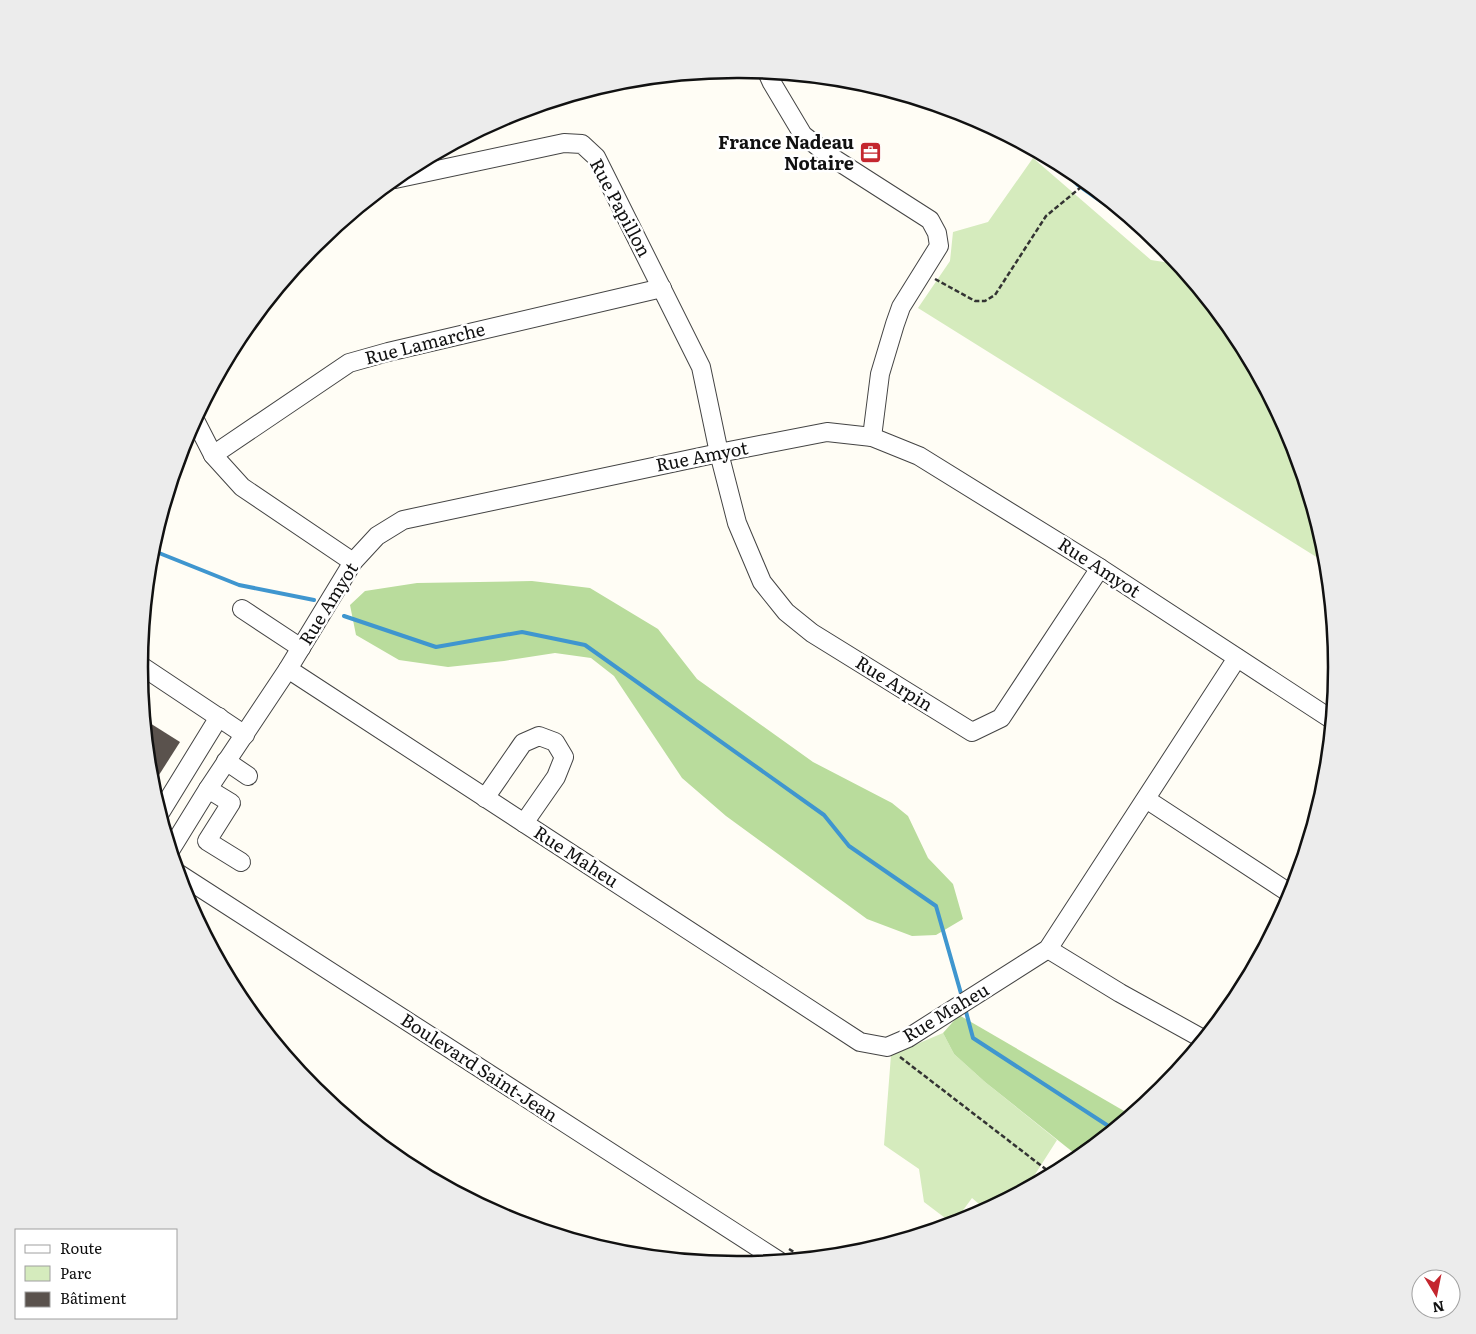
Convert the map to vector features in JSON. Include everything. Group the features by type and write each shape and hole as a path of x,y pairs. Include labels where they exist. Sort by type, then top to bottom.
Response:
{"street":[{"path":"770,79 803,135 830,156 930,220 937,233 939,246 902,307 895,324 880,374 872,437"},
{"name":"Rue Papillon","path":"413,175 564,143 582,144 596,157 701,367 719,453"},
{"name":"Rue Lamarche","path":"213,456 349,362 662,288"},
{"path":"199,428 213,456 242,487 353,562"},
{"name":"Rue Amyot","path":"176,842 226,761 288,669 353,562 377,536 403,520 827,432 872,437 919,456 1100,568 1325,715"},
{"name":"Rue Arpin","path":"719,453 737,522 762,582 786,612 812,633 972,732 1001,718 1100,568"},
{"path":"242,610 301,648"},
{"name":"Rue Maheu","path":"288,669 860,1042 887,1047 908,1038 1048,949 1237,658"},
{"path":"148,670 244,735"},
{"path":"165,804 219,717"},
{"name":"Rue Maheu","path":"485,798 523,743 539,736 555,742 564,757 556,777 524,822"},
{"path":"226,761 248,776"},
{"path":"178,784 231,803 207,841 241,862"},
{"path":"1146,799 1284,890"},
{"name":"Boulevard Saint-Jean","path":"190,884 770,1255"},
{"path":"1048,949 1120,993 1198,1036"}],"path":[{"path":"923,273 975,301 986,301 995,295 1046,216 1081,187"},
{"path":"887,1047 1046,1170"}],"green space":[{"path":"1033,158 1151,260 1166,262 1206,308 1228,339 1249,372 1267,406 1283,441 1296,478 1317,557 918,308 950,261 953,232 988,222"},
{"path":"532,581 590,588 658,629 697,679 813,762 892,803 908,816 928,858 953,884 963,919 936,935 912,936 867,919 726,816 682,778 614,676 591,658 555,653 448,667 399,660 356,635 350,605 365,591 417,583"},
{"path":"959,1015 1125,1112 1073,1152 985,1082 954,1054 943,1033"},
{"path":"943,1033 954,1054 985,1082 1057,1140 1033,1178 980,1205 972,1198 961,1213 946,1218 924,1202 919,1169 884,1145 891,1055"}],"building":[{"path":"152,724 180,742 159,775"}],"waterway":[{"path":"160,553 239,585 314,600"},
{"path":"344,616 436,647 522,632 585,645 824,815 849,846 936,906 962,997"},
{"path":"965,1008 973,1038 1108,1126"}],"place":[{"name":"France Nadeau Notaire","path":"870,153"}]}
